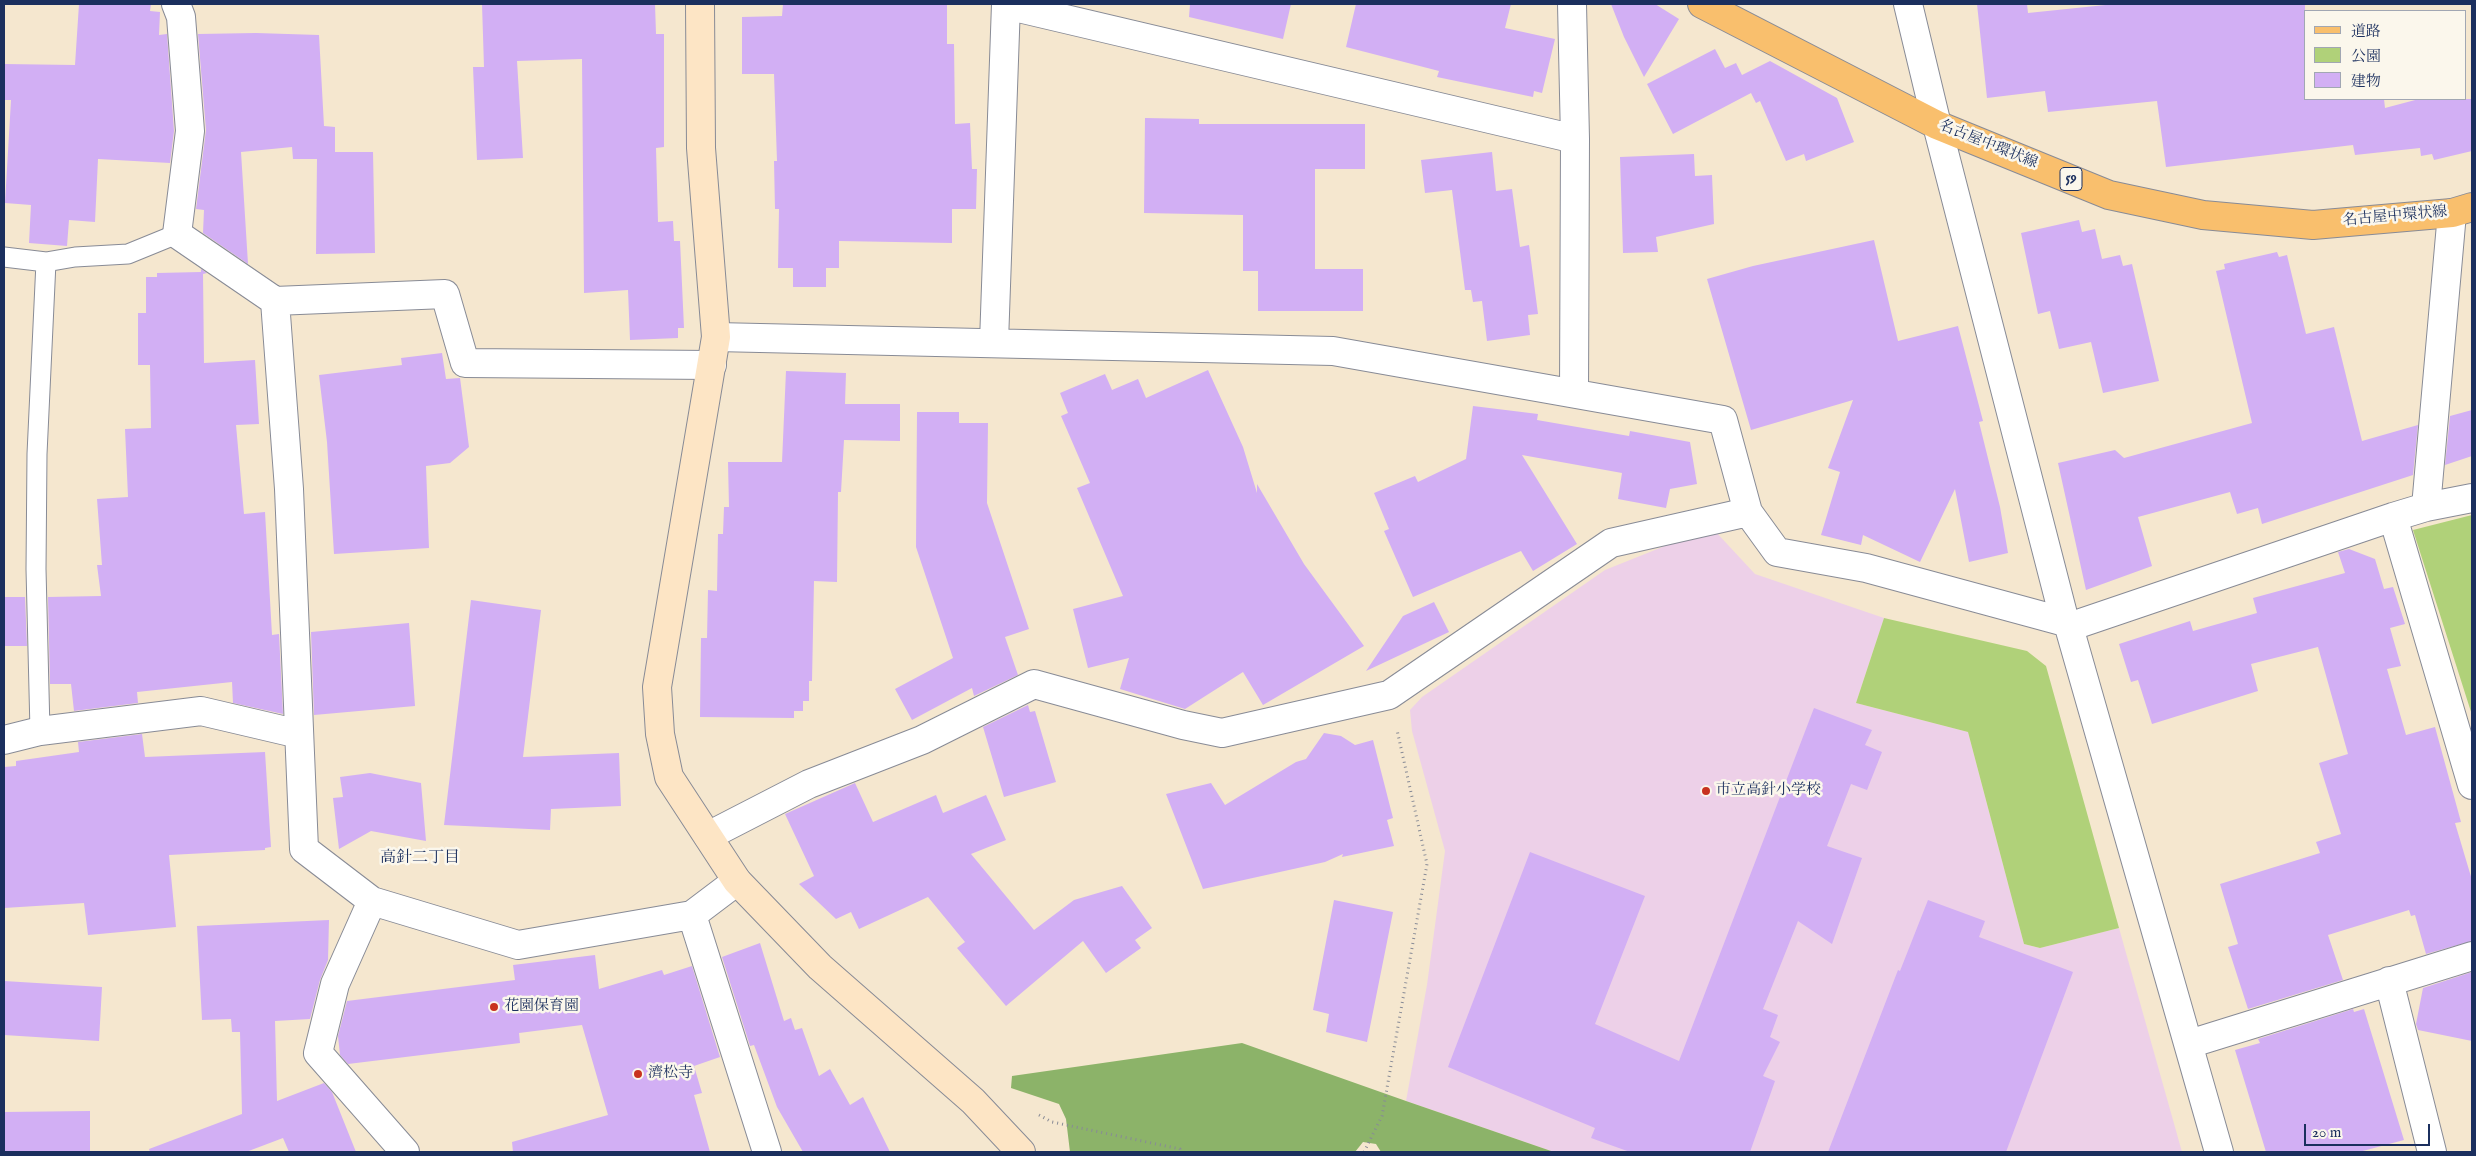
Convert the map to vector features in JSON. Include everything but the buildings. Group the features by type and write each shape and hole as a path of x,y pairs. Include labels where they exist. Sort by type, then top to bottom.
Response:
{"main road":[{"name":"名古屋中環状線","path":"1702,4 1937,125 2109,194 2203,214 2313,225 2462,210"}],"street":[{"path":"176,4 181,17 190,131 177,234 275,301 445,294 465,363 712,365"},
{"path":"700,4 701,148 716,337 657,686 660,734 669,777 737,881 820,967 973,1101 1021,1152"},
{"path":"994,342 1006,4 1575,139"},
{"path":"1572,4 1575,139 1574,393"},
{"path":"1908,4 1937,125 2067,625 2219,1152"},
{"path":"2426,507 2462,210"},
{"path":"275,301 289,489 304,850 372,901 518,945 692,915 737,881"},
{"path":"716,337 1332,351 1723,420 1748,512 1777,552 1866,568 2067,625 2393,517 2426,507 2472,498"},
{"path":"708,836 809,784 922,740 1034,684 1183,725 1222,733 1389,695 1611,543 1748,512"},
{"path":"2393,517 2472,785"},
{"path":"4,740 40,731 201,711 299,734"},
{"path":"372,901 335,984 318,1053 405,1152"},
{"path":"692,915 766,1152"},
{"path":"2189,1044 2472,956"},
{"path":"2389,982 2432,1152"}],"lane":[{"path":"4,257 46,262 75,257 128,254 177,234"},
{"path":"40,731 36,569 37,454 46,262"}],"path":[{"path":"1364,1152 1382,1116 1427,864 1389,695"},
{"path":"1036,1114 1052,1122 1180,1149 1180,1152"}],"shaded area":[{"name":"市立高針小学校","path":"1715,531 1755,574 1884,618 1856,703 1968,732 2024,944 2040,948 2119,928 2182,1152 1554,1152 1406,1101 1427,985 1445,851 1412,731 1410,710 1422,697 1605,570 1670,544"}],"green space":[{"path":"2472,515 2472,715 2413,530"},
{"path":"1884,618 2027,651 2046,666 2119,928 2040,948 2024,944 1968,732 1856,703"},
{"path":"1242,1043 1554,1152 1381,1152 1376,1144 1363,1142 1355,1152 1070,1152 1066,1119 1059,1104 1011,1088 1012,1076"}],"place":[{"name":"市立高針小学校","path":"1706,791"},
{"name":"花園保育園","path":"494,1007"},
{"name":"濟松寺","path":"638,1074"}],"district":[{"name":"高針二丁目","path":"420,859"}]}
